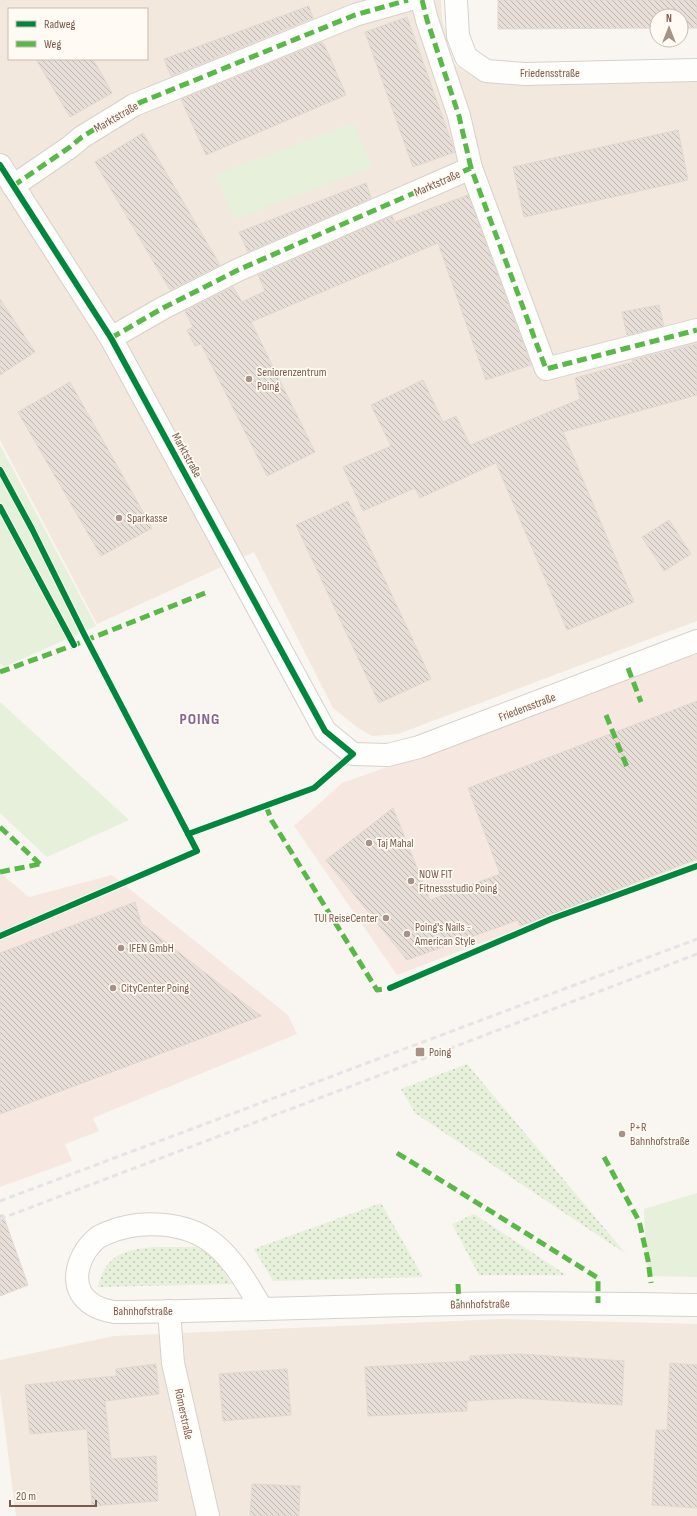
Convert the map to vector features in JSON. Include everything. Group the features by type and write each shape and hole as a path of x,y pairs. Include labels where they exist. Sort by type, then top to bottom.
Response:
{"street":[{"name":"Marktstraße","path":"13,186 70,147 82,137 134,106 355,15 408,0"},
{"path":"422,0 427,20 459,116 471,168"},
{"name":"Friedensstraße","path":"456,0 458,36 466,58 486,71 526,74 697,70"},
{"name":"Marktstraße","path":"0,165 111,338 325,731 352,754"},
{"name":"Marktstraße","path":"111,338 163,308 238,270 471,168 546,369 697,330"},
{"name":"Friedensstraße","path":"352,754 388,755 419,747 697,641"},
{"name":"Bahnhofstraße","path":"262,1310 228,1258 213,1243 193,1232 167,1225 144,1225 118,1228 97,1238 85,1250 78,1269 78,1281 81,1293 91,1303 102,1310 114,1312 262,1310 459,1304 598,1303 697,1305"},
{"name":"Römerstraße","path":"169,1311 173,1363 208,1516"}],"shaded area":[{"path":"0,0 441,0 442,18 453,64 481,80 697,81 697,621 398,734 372,736 358,728 333,708 254,552 97,624 0,440"},
{"path":"697,647 697,861 397,975 294,826 342,783 429,752"},
{"path":"0,873 29,897 112,875 288,1015 297,1034 93,1118 99,1131 65,1144 72,1161 0,1187"},
{"path":"502,1319 697,1324 697,1516 16,1516 0,1391 0,1360 114,1336"}],"green space":[{"path":"353,123 372,167 235,219 215,175"},
{"path":"0,445 96,626 4,667 0,663"},
{"path":"0,702 129,820 47,857 0,813"},
{"path":"467,1064 626,1254 415,1113 401,1089"},
{"path":"697,1193 697,1277 652,1276 646,1262 644,1209"},
{"path":"381,1203 423,1277 273,1281 254,1249"},
{"path":"474,1214 566,1275 479,1275 452,1224"},
{"path":"155,1247 197,1247 214,1258 232,1284 98,1287 101,1276 107,1265 116,1257 129,1251"}],"building":[{"path":"498,0 697,0 697,28 689,28 689,8 649,8 649,28 498,29"},
{"path":"309,6 313,18 171,76 164,59"},
{"path":"407,17 455,152 413,167 365,32"},
{"path":"322,42 346,95 206,155 181,99"},
{"path":"37,60 94,60 112,93 70,117"},
{"path":"678,130 688,180 524,217 513,167"},
{"path":"143,133 220,265 170,290 95,162"},
{"path":"366,183 371,198 248,252 239,232"},
{"path":"468,195 531,365 486,380 438,243 251,322 315,452 267,476 201,344 195,346 187,330 193,327 185,311 233,287 242,302 265,291 258,275 392,216 395,222"},
{"path":"0,299 35,352 0,375"},
{"path":"659,305 664,326 627,335 622,312"},
{"path":"697,344 697,395 563,432 634,602 567,630 496,463 420,498 415,488 363,511 343,467 391,446 371,405 423,380 443,422 456,416 470,445 580,399 575,378 633,362 632,360"},
{"path":"70,382 152,528 101,556 18,412"},
{"path":"348,501 431,679 379,703 296,525"},
{"path":"669,520 691,554 664,571 642,537"},
{"path":"697,701 697,859 520,926 518,920 407,960 326,860 393,808 430,900 500,874 468,788"},
{"name":"CityCenter Poing","path":"135,902 141,923 261,1016 0,1114 0,953"},
{"path":"0,1215 3,1215 28,1285 0,1296"},
{"path":"520,1354 624,1361 622,1405 519,1398 467,1401 467,1411 368,1416 365,1367 470,1361 470,1356"},
{"path":"670,1363 697,1365 697,1508 652,1505 656,1430 667,1430"},
{"path":"156,1364 159,1394 105,1401 111,1459 156,1456 158,1501 92,1506 87,1429 30,1434 25,1385 116,1376 116,1369"},
{"path":"287,1369 291,1415 223,1421 219,1374"},
{"path":"252,1484 300,1486 299,1516 250,1516"}],"railway":[{"path":"0,1201 697,939"},
{"path":"0,1219 697,954"}],"marked path":[{"path":"13,186 70,147 82,137 134,105 355,15 408,0"},
{"path":"422,0 427,20 459,116 471,168"},
{"path":"111,338 163,308 238,270 471,168 546,369 697,330"},
{"path":"0,672 74,645 205,593"},
{"path":"628,668 641,702"},
{"path":"606,715 627,767"},
{"path":"266,806 272,821 377,990 390,988"},
{"path":"0,827 40,864"},
{"path":"0,872 40,864"},
{"path":"397,1153 598,1278 598,1303"},
{"path":"604,1157 639,1221 648,1260 651,1283"},
{"path":"458,1284 459,1304"}],"cycle path":[{"path":"0,165 111,338 325,731 353,754 314,788 188,834"},
{"path":"0,470 32,529 84,634 197,851 0,936"},
{"path":"0,507 74,645"},
{"path":"390,988 551,919 697,866"}],"place":[{"name":"Seniorenzentrum Poing","path":"249,379"},
{"name":"Sparkasse","path":"119,518"},
{"name":"Taj Mahal","path":"369,843"},
{"name":"NOW FIT Fitnessstudio Poing","path":"411,881"},
{"name":"TUI ReiseCenter","path":"386,918"},
{"name":"Poing's Nails - American Style","path":"407,934"},
{"name":"IFEN GmbH","path":"121,948"},
{"name":"CityCenter Poing","path":"113,988"},
{"name":"Poing","path":"420,1052"},
{"name":"P+R Bahnhofstraße","path":"622,1134"}],"district":[{"name":"POING","path":"200,718"}]}
